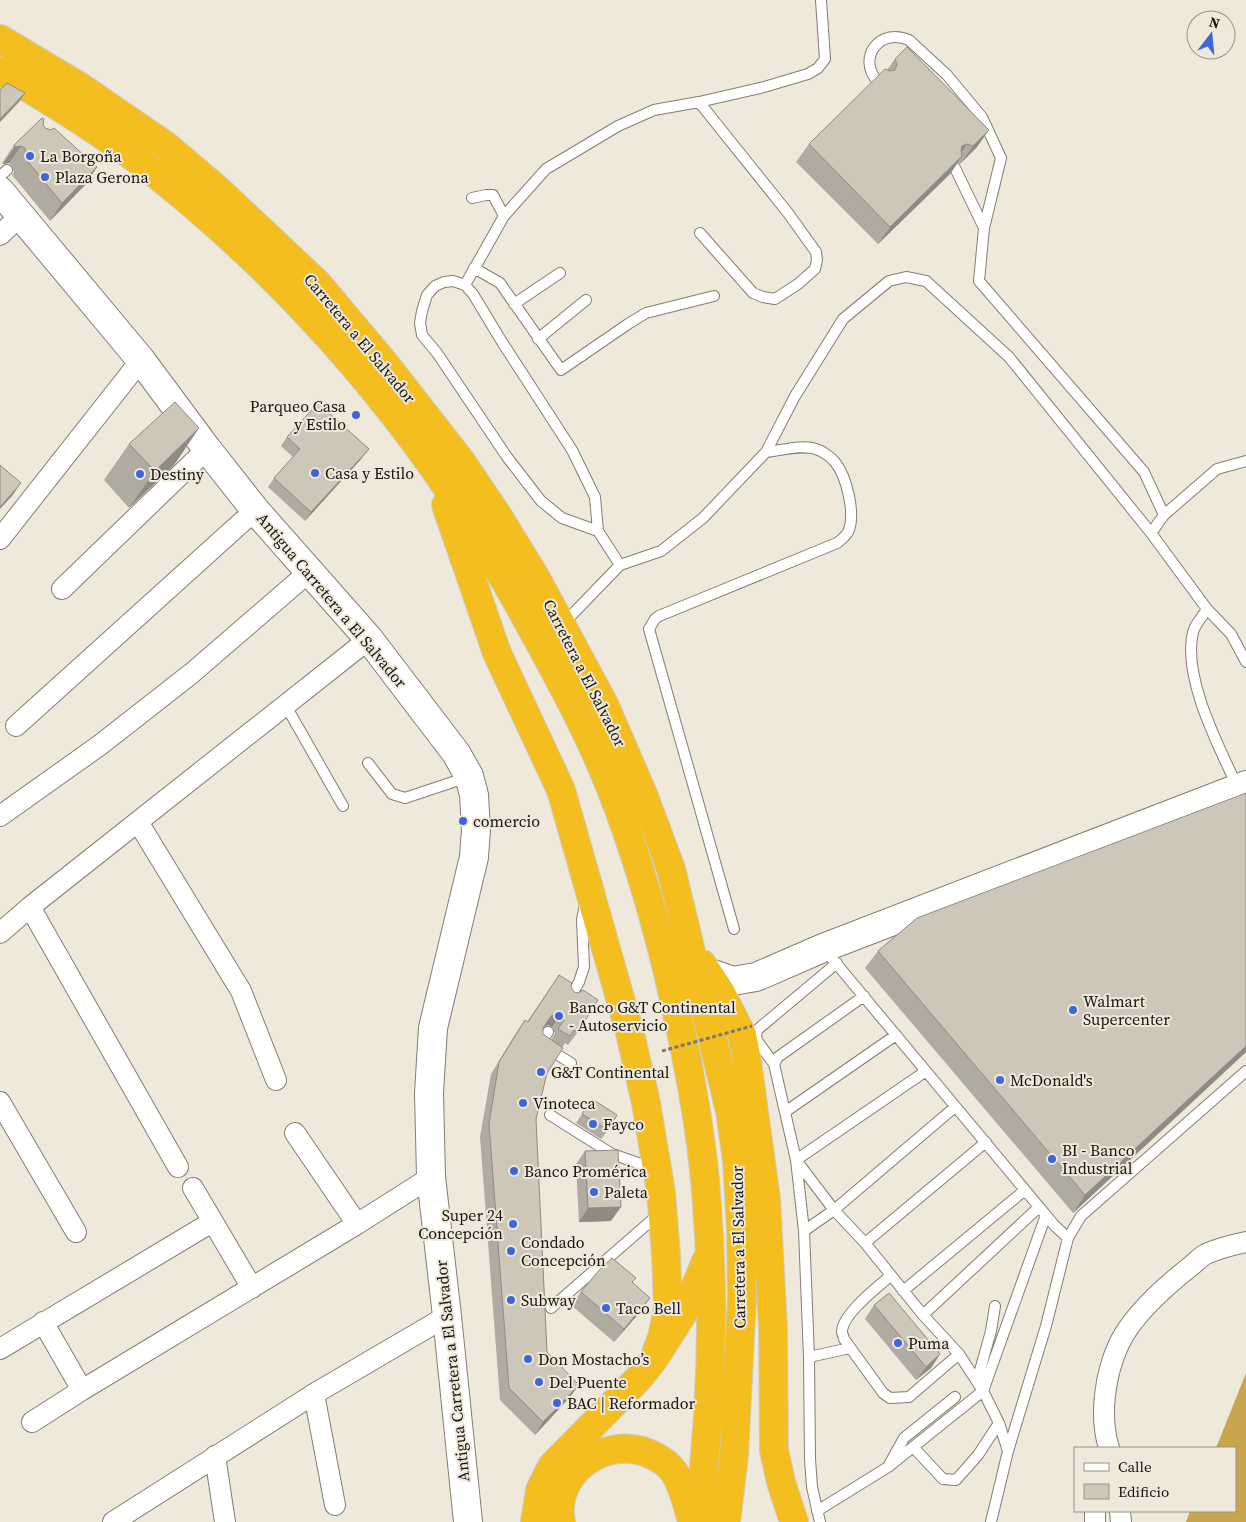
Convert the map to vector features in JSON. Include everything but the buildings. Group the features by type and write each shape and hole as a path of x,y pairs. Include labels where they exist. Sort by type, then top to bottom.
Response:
{"highway":[{"name":"Carretera a El Salvador","path":"0,39 82,88 164,145 218,190 317,283 386,365 461,461 531,570 607,711 643,794 671,869 730,1111 737,1162 741,1229 742,1298 734,1456 726,1522"},
{"name":"Carretera a El Salvador","path":"0,71 67,111 154,172 244,249 296,300 356,370 434,468 499,571 576,708 612,791 641,876 658,935 686,1052 703,1162 709,1253 709,1418 698,1522"},
{"path":"434,468 497,653 561,790 630,1033 646,1102 657,1169 668,1279 668,1307 663,1334 654,1359"},
{"path":"690,946 743,1023 742,1035 766,1200 774,1388 774,1450 780,1482 806,1516"},
{"path":"535,1522 540,1490 552,1466 638,1379 654,1359 682,1315 709,1253"},
{"path":"734,1456 774,1388"},
{"path":"561,1522 559,1510 565,1486 580,1465 600,1453 622,1447 642,1450 662,1459 668,1465 674,1472 688,1504 692,1522"}],"street":[{"name":"Antigua Carretera a El Salvador","path":"2,179 20,216 141,360 256,511 369,639 456,753 469,776 474,795 476,829 474,857 434,1028 429,1093 431,1177 448,1316 468,1522"},
{"path":"0,235 20,216"},
{"path":"0,538 141,360"},
{"path":"62,589 207,449"},
{"path":"16,726 256,511"},
{"path":"0,816 100,745 192,673 309,572"},
{"path":"0,934 30,907 369,639"},
{"path":"707,972 733,981 756,977 830,956 1242,786"},
{"path":"138,822 241,991 250,1009 276,1080"},
{"path":"30,907 178,1167"},
{"path":"743,1023 743,998 756,977"},
{"path":"0,1102 76,1232"},
{"path":"295,1133 357,1224"},
{"path":"32,1422 431,1177"},
{"path":"193,1188 252,1288"},
{"path":"0,1349 212,1222"},
{"path":"1106,1445 1105,1412 1110,1368 1120,1342 1134,1321 1167,1284 1204,1255 1239,1243"},
{"path":"113,1522 314,1394 448,1316"},
{"path":"44,1322 82,1390"},
{"path":"314,1394 335,1504"},
{"path":"215,1456 225,1522"}],"lane":[{"path":"465,285 504,216 546,169 618,126 654,110 700,102 764,87 808,74 818,68 825,59 821,0"},
{"path":"878,82 869,66 872,49 886,38 909,40 947,75 982,118 1001,158 984,228 979,281 1144,472 1164,515"},
{"path":"700,102 788,213 816,252 815,268 798,284 775,299 763,297 753,293 700,233"},
{"path":"956,168 984,228"},
{"path":"472,198 493,195 504,216"},
{"path":"474,268 500,283 559,370 562,370 646,314 714,296"},
{"path":"514,304 560,273"},
{"path":"561,626 620,565 661,551 703,518 766,452 795,396 843,319 889,281 906,277 926,281 1009,357 1151,533 1207,609 1231,634 1245,659"},
{"path":"598,531 562,518 541,501 507,457 437,353 422,335 421,317 427,295 435,286 453,281 465,285 473,294 572,450 595,497 598,531 620,565"},
{"path":"538,339 586,300"},
{"path":"734,929 649,630 655,619 659,616 837,543 847,533 851,514 847,487 834,461 818,450 808,447 766,452"},
{"path":"1151,533 1164,515 1216,469 1246,461"},
{"path":"1207,609 1194,631 1191,661 1210,724 1242,786"},
{"path":"286,706 343,806"},
{"path":"368,763 392,794 405,798 469,776"},
{"path":"569,999 579,982 584,967 582,919 589,887"},
{"path":"806,1516 812,1487 804,1231 796,1160 774,1064 756,1039 757,1030 830,956 1042,1211 1068,1238"},
{"path":"774,1064 778,1056 864,996"},
{"path":"548,1032 540,1044 571,1063"},
{"path":"785,1112 896,1035"},
{"path":"796,1160 926,1070"},
{"path":"991,1522 1008,1451 1046,1326 1068,1238 1081,1216 1246,1071"},
{"path":"804,1231 834,1210 956,1106"},
{"path":"550,1115 612,1154 657,1169"},
{"path":"864,1243 986,1142"},
{"path":"796,1160 834,1210 864,1243 923,1315 959,1354 983,1391 1000,1423 1008,1451"},
{"path":"903,1291 1025,1190"},
{"path":"551,1308 662,1210"},
{"path":"923,1315 1042,1211"},
{"path":"806,1516 888,1467 983,1391 1042,1211"},
{"path":"890,1276 853,1309 843,1326 842,1332 850,1348 883,1393 890,1398 909,1397 959,1354"},
{"path":"977,1381 996,1306"},
{"path":"809,1357 850,1348"},
{"path":"888,1467 904,1438 955,1397"},
{"path":"914,1448 943,1479 956,1480 978,1455 1000,1423"},
{"path":"806,1516 820,1522"}],"path":[{"path":"662,1051 743,1023"}],"shaded area":[{"path":"1246,1373 1246,1522 1186,1522 1190,1512 1236,1512 1236,1447 1216,1447"}],"place":[{"name":"La Borgoña","path":"30,156"},
{"name":"Plaza Gerona","path":"45,177"},
{"name":"Parqueo Casa y Estilo","path":"356,415"},
{"name":"Casa y Estilo","path":"315,473"},
{"name":"Destiny","path":"140,474"},
{"name":"comercio","path":"463,821"},
{"name":"Walmart Supercenter","path":"1073,1010"},
{"name":"Banco G&T Continental - Autoservicio","path":"559,1016"},
{"name":"G&T Continental","path":"541,1072"},
{"name":"McDonald's","path":"1000,1080"},
{"name":"Vinoteca","path":"523,1103"},
{"name":"Fayco","path":"593,1124"},
{"name":"BI - Banco Industrial","path":"1052,1159"},
{"name":"Banco Promérica","path":"514,1171"},
{"name":"Paleta","path":"594,1192"},
{"name":"Super 24 Concepción","path":"513,1224"},
{"name":"Condado Concepción","path":"511,1251"},
{"name":"Subway","path":"511,1300"},
{"name":"Taco Bell","path":"606,1308"},
{"name":"Puma","path":"898,1343"},
{"name":"Don Mostacho’s","path":"528,1359"},
{"name":"Del Puente","path":"539,1382"},
{"name":"BAC | Reformador","path":"557,1403"}]}
